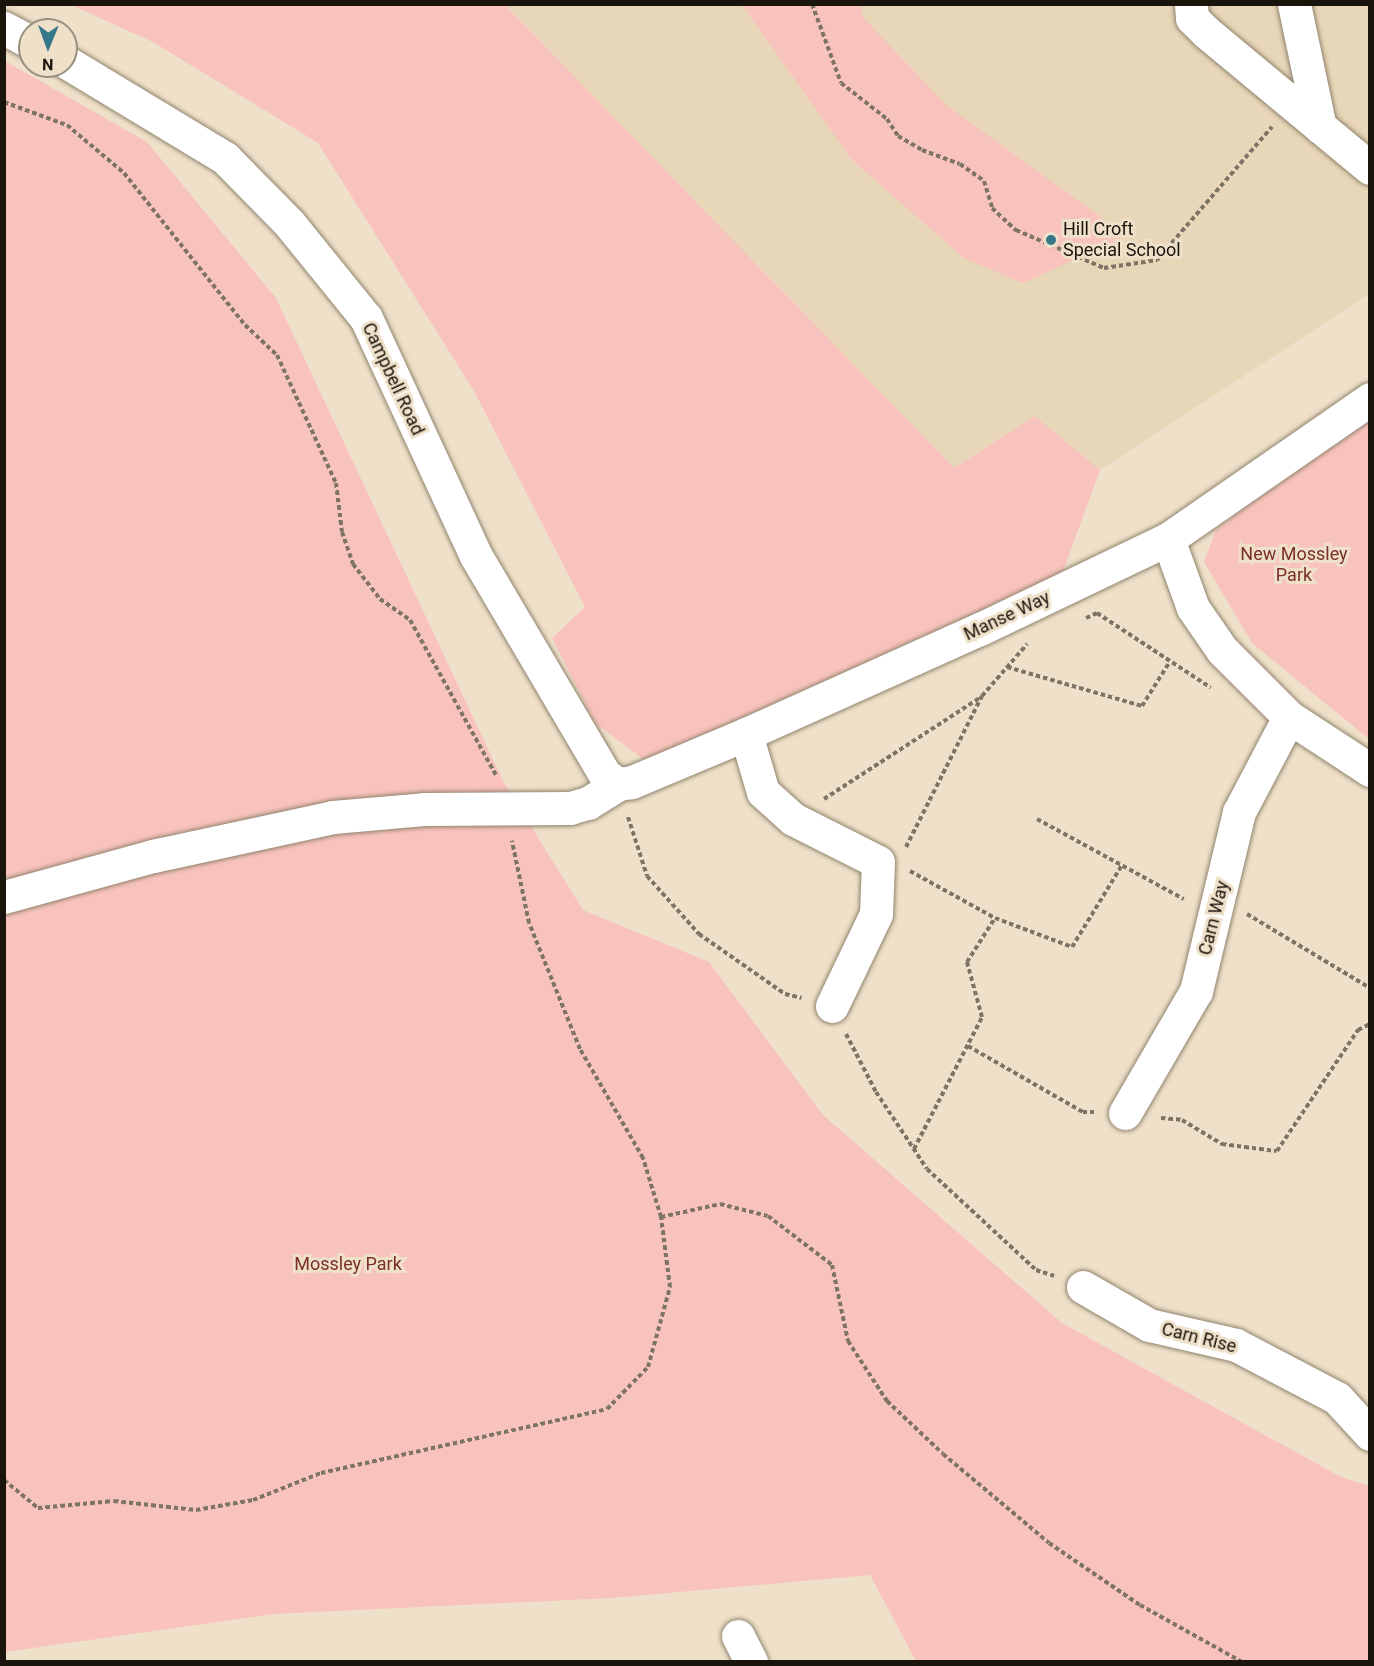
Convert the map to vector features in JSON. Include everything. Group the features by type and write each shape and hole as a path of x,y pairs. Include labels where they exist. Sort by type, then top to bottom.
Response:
{"street":[{"path":"1191,4 1192,18 1206,32 1370,168"},
{"path":"1294,4 1320,127"},
{"path":"4,28 18,36"},
{"name":"Campbell Road","path":"78,69 225,158 289,223 366,318 476,556 605,776 618,784"},
{"name":"Manse Way","path":"4,897 153,855 333,817 424,809 570,808 596,799 618,784 632,782 746,734 980,629 1168,539 1370,399"},
{"path":"1168,539 1192,608 1222,650 1289,717 1370,770"},
{"name":"Carn Way","path":"1125,1113 1196,992 1239,812 1289,717"},
{"path":"746,734 763,792 794,819 888,863 876,914 832,1006"},
{"name":"Carn Rise","path":"1083,1287 1149,1325 1236,1346 1337,1398 1370,1434"}],"path":[{"path":"812,4 841,83 887,119 898,136 922,150 960,164 984,181 992,208 1016,230 1104,268 1157,260 1292,103"},
{"path":"4,102 67,124 124,173 245,325 278,355 336,483 342,532 353,564 380,599 410,620 472,726 501,785 529,923 580,1049 643,1158 661,1217 670,1287 648,1367 607,1409 321,1473 252,1500 196,1510 114,1501 38,1508 4,1480"},
{"path":"1078,621 1097,613 1169,663 1220,693"},
{"path":"1030,641 982,696 888,863 994,918 1072,947 1122,865"},
{"path":"1007,667 1142,706 1169,663"},
{"path":"794,819 982,696"},
{"path":"618,784 647,876 699,934 786,994 832,1006 876,1092 927,1169 1036,1270 1083,1287"},
{"path":"1037,819 1122,865 1218,907 1370,988"},
{"path":"914,1149 982,1017 967,962 994,918"},
{"path":"968,1046 1083,1112 1125,1113 1182,1120 1222,1144 1277,1151 1358,1030 1370,1024"},
{"path":"661,1217 720,1204 768,1216 832,1265 848,1341 887,1401 943,1454 1049,1543 1140,1605 1242,1662"}],"shaded area":[{"name":"Hill Croft Special School","path":"505,5 1369,5 1369,294 1100,470 1035,416 954,468"}],"green space":[{"path":"71,5 505,5 954,468 1035,416 1100,470 1062,574 646,761 595,723 552,638 585,607 474,391 318,143 153,42"},
{"path":"742,5 862,5 862,16 946,105 1127,236 1023,283 964,258 852,160"},
{"name":"Mossley Park","path":"5,61 18,68 18,78 35,78 147,142 276,298 504,783 583,910 709,962 823,1115 1062,1323 1341,1477 1369,1486 1370,1661 916,1661 870,1575 612,1598 273,1614 5,1652"},
{"name":"New Mossley Park","path":"1369,413 1369,739 1252,643 1204,562 1216,530"}],"place":[{"name":"Hill Croft Special School","path":"1051,240"}]}
